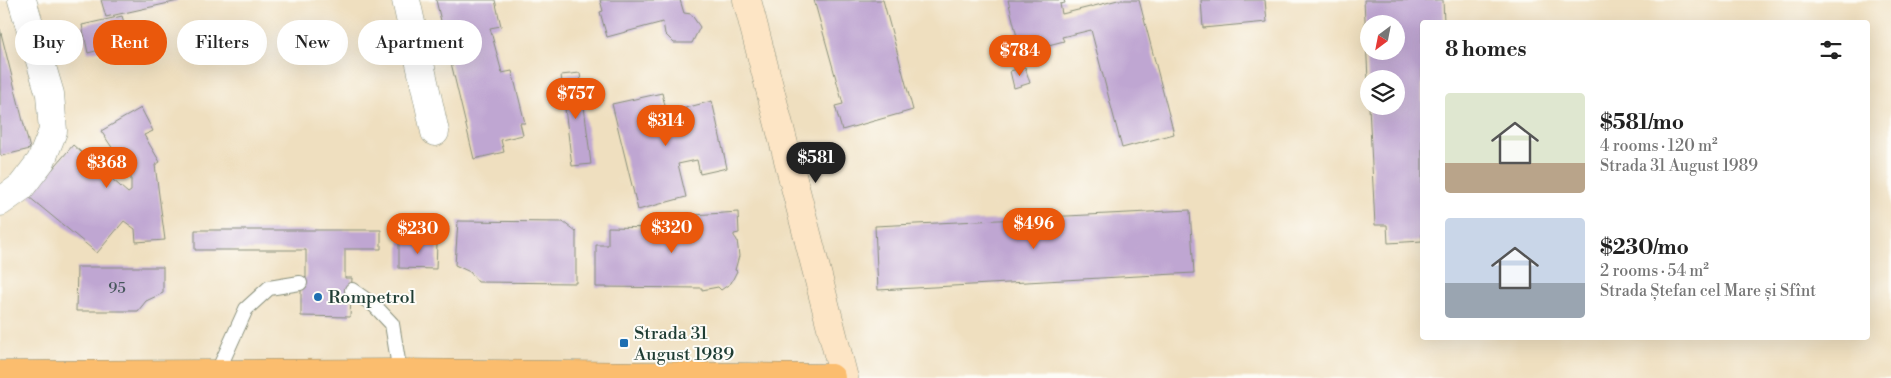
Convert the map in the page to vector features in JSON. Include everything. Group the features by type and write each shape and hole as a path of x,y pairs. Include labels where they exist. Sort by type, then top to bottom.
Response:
{"main road":[{"path":"747,0 844,378"},
{"path":"0,375 400,373 831,378"}],"street":[{"path":"0,202 21,187 41,161 53,131 50,94 22,0"},
{"path":"406,0 436,132"}],"lane":[{"path":"217,373 246,309 269,288 300,283"},
{"path":"352,290 375,306 392,324 400,373"}],"building":[{"path":"101,0 177,0 178,1 106,17"},
{"path":"436,0 495,0 501,26 490,28 502,73 512,71 525,123 520,123 523,135 501,140 504,152 474,159 452,65 482,65 482,20 441,20"},
{"path":"600,0 680,0 684,13 691,14 700,27 692,43 674,43 665,34 663,22 607,37 600,12 603,11"},
{"path":"814,0 883,0 913,110 842,130 835,106 843,104"},
{"path":"1008,0 1064,0 1065,3 1060,4 1062,14 1118,0 1139,0 1174,134 1122,148 1091,30 1062,37 1064,41 1025,51 1023,40 1018,41"},
{"path":"1201,0 1265,0 1267,22 1203,28"},
{"path":"1364,0 1443,0 1444,20 1420,20 1420,241 1388,243 1387,225 1375,225 1369,115 1405,115 1405,70 1368,70 1367,60 1405,60 1405,15 1365,15"},
{"path":"122,16 123,20 104,20"},
{"path":"93,23 93,52 88,53 83,25"},
{"path":"0,29 30,149 1,156 0,154"},
{"path":"1025,67 1030,83 1014,88 1010,71"},
{"path":"580,73 591,164 572,166 561,75"},
{"path":"662,93 670,127 688,122 685,108 712,101 727,168 700,174 697,160 678,164 686,197 638,210 612,104"},
{"path":"141,108 153,131 144,135 160,162 155,165 165,240 136,242 135,229 124,221 97,253 29,197 73,145 128,193 131,191 131,177 127,168 121,173 116,168 112,162 119,158 101,131"},
{"path":"1190,210 1194,273 878,290 875,226 1019,219 1019,215 1046,214 1046,217"},
{"path":"738,212 739,233 734,234 737,240 739,256 735,270 737,271 731,283 721,290 718,287 702,290 702,288 596,287 596,245 608,245 608,227 656,228 656,220 680,220 679,216"},
{"path":"458,221 563,222 576,232 576,283 478,282 470,272 455,265"},
{"path":"195,230 381,230 381,249 345,249 345,278 352,278 350,317 301,316 301,278 306,278 306,250 195,250"},
{"path":"399,241 437,243 436,269 399,268"},
{"path":"77,267 163,267 163,293 146,301 138,311 76,311"}],"place":[{"name":"Rompetrol","path":"318,297"},
{"name":"Strada 31 August 1989","path":"624,343"}]}
